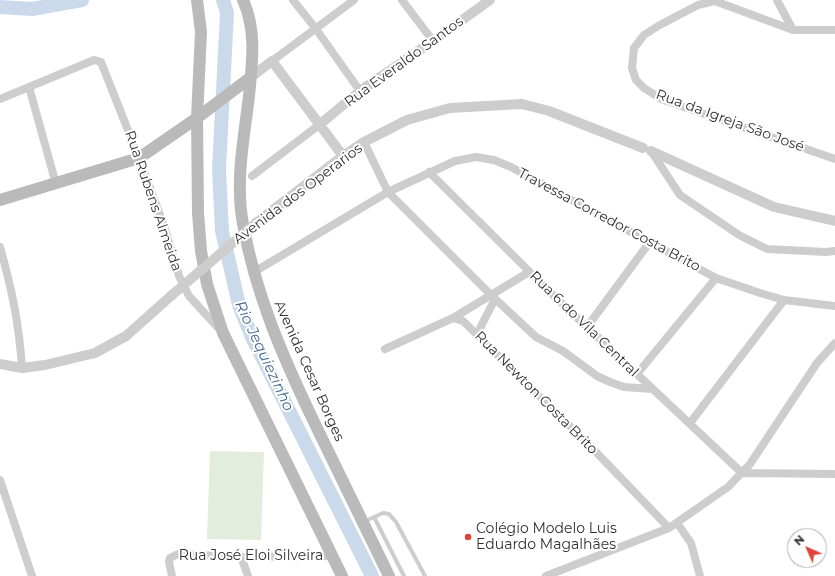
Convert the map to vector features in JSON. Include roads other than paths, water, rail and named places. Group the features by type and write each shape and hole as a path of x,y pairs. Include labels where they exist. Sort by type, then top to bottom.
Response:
{"main road":[{"name":"Avenida Cesar Borges","path":"243,0 249,14 253,35 251,77 241,160 240,196 243,223 254,272 262,302 287,364 368,520 389,576"},
{"path":"197,2 201,32 197,118 198,213 201,251 208,284 223,333 342,576"},
{"path":"0,200 139,158 197,118 251,77"}],"street":[{"path":"293,0 316,29 360,91"},
{"path":"251,77 354,0"},
{"path":"402,0 433,42"},
{"name":"Rua Everaldo Santos","path":"319,125 360,91 433,42 489,0"},
{"path":"713,0 793,30 835,30"},
{"name":"Rua da Igreja São José","path":"713,0 698,5 644,34 634,48 632,68 636,80 644,88 661,99 721,121 835,159"},
{"path":"777,0 793,30"},
{"name":"Rua Rubens Almeida","path":"29,87 94,60 101,62 164,226 179,276 189,296 223,333"},
{"path":"272,61 343,156"},
{"path":"0,99 29,87 56,184"},
{"name":"Avenida dos Operarios","path":"0,364 22,368 75,359 95,353 126,336 256,223 343,156 364,142 407,120 450,108 522,104 549,111 647,150 774,207 835,221"},
{"path":"252,176 319,125"},
{"path":"364,142 388,192 493,297 536,337 563,351 597,376 624,387 652,389"},
{"path":"647,150 680,195 739,235 767,248 826,252 835,251"},
{"name":"Travessa Corredor Costa Brito","path":"254,272 388,192 455,161 476,157 494,160 511,167 716,278 784,300 835,306"},
{"name":"Rua 6 do Vila Central","path":"429,172 529,272 742,473"},
{"path":"587,327 649,243"},
{"path":"0,247 17,316 22,368"},
{"path":"385,350 493,297 529,272"},
{"path":"637,374 716,278"},
{"path":"477,334 493,297"},
{"path":"690,423 784,300"},
{"name":"Rua Newton Costa Brito","path":"452,318 463,321 477,334 594,450 669,528"},
{"path":"546,576 669,528 728,487 750,464 817,363 835,343"},
{"path":"742,473 835,474"},
{"path":"0,480 32,576"},
{"path":"677,523 692,543 700,576"},
{"name":"Rua José Eloi Silveira","path":"172,576 169,562 170,558 178,554 241,557 332,556"},
{"path":"241,557 248,576"}],"lane":[{"path":"404,576 368,520 383,513 390,514 396,522 425,576"}],"waterway":[{"name":"Rio Jequiezinho","path":"0,7 32,9 82,0"},
{"name":"Rio Jequiezinho","path":"223,0 227,13 219,169 222,231 239,305 252,337 372,576"}],"place":[{"name":"Colégio Modelo Luis Eduardo Magalhães","path":"468,537"}]}
